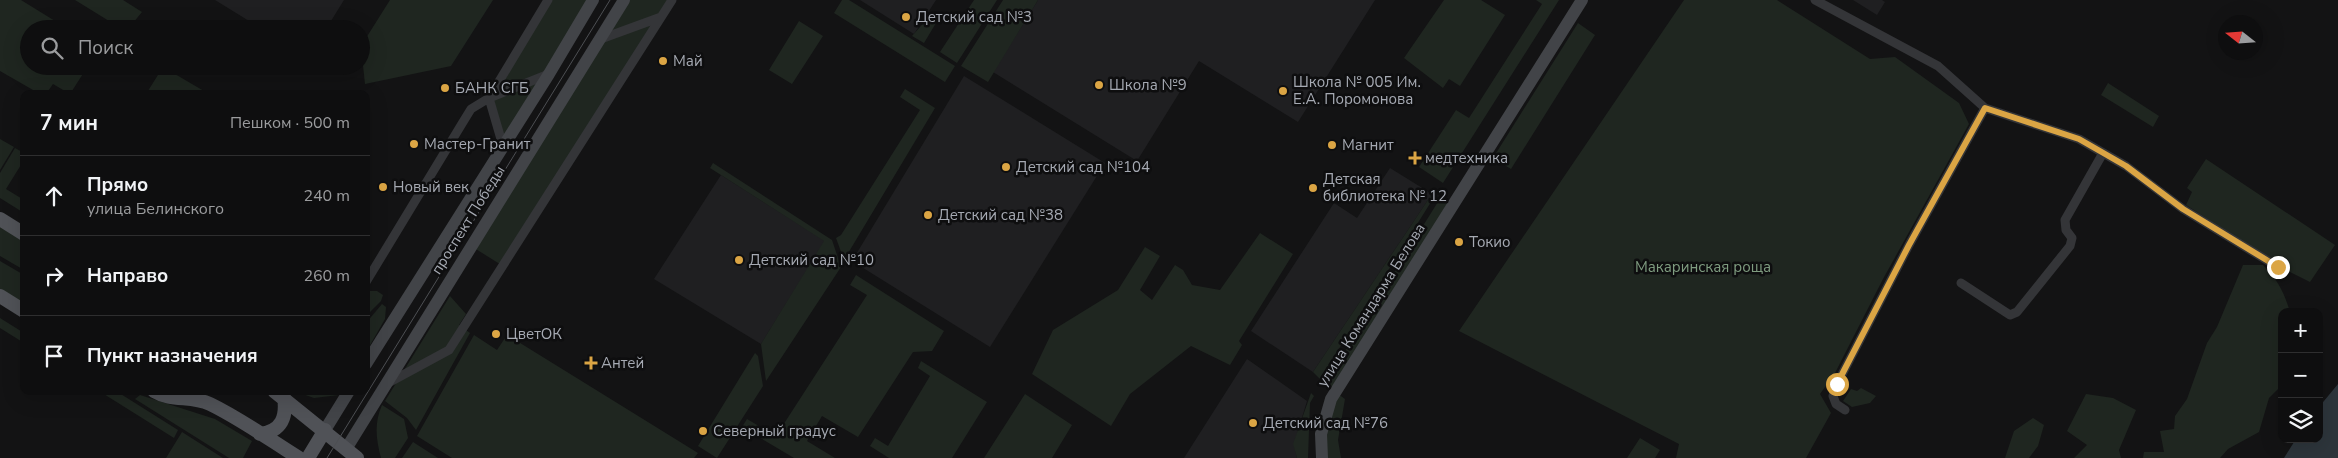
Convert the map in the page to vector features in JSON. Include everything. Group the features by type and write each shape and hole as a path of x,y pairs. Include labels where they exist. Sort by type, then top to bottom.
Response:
{"main road":[{"name":"проспект Победы","path":"370,358 549,74 593,0"},
{"name":"проспект Победы","path":"343,453 624,0"},
{"name":"улица Командарма Белова","path":"1322,458 1321,434 1331,399 1582,0"},
{"path":"0,219 20,232"},
{"path":"0,296 20,308"},
{"path":"161,395 164,397 189,398 208,403 299,458"},
{"path":"260,434 271,433 281,424 286,412 279,395"},
{"path":"280,395 325,430 343,453 358,458"},
{"path":"308,458 347,395"}],"street":[{"path":"503,146 489,98 548,0"},
{"path":"386,384 449,350 672,0"},
{"path":"1815,0 1938,66 1985,108 2079,139 2126,166 2183,209 2278,267"},
{"path":"598,40 662,17"},
{"path":"370,275 471,109 489,98 549,74"},
{"path":"1845,410 1836,404 1833,396 1837,384 1909,245 1985,108"},
{"path":"1961,283 2001,311 2010,315 2017,312 2070,246 2072,238 2066,230 2065,220 2103,153"}],"shaded area":[{"path":"215,0 344,0 332,20 247,20"},
{"name":"Детский сад №3","path":"860,0 936,0 914,34"},
{"path":"1038,0 1375,0 1298,122 1199,61 1137,161 993,72"},
{"path":"1853,0 1882,0 1885,2 1877,15"},
{"path":"964,76 1105,163 990,347 852,261"},
{"path":"1390,168 1432,194 1313,372 1251,331 1334,203 1357,218"},
{"name":"Детский сад №10","path":"721,175 825,241 761,344 654,279"},
{"name":"Детский сад №76","path":"1247,359 1307,401 1294,444 1297,458 1184,458"},
{"path":"2338,384 2338,458 2284,458 2293,443 2323,443 2323,402"}],"green space":[{"path":"0,0 21,0 53,20 20,20 20,75 82,75 73,90 63,90 53,84 49,90 33,90 0,71"},
{"path":"75,0 123,0 142,12 135,20 107,20"},
{"path":"390,0 493,0 451,66 365,84 364,75 370,75 370,32"},
{"path":"549,0 593,0 503,146 489,98"},
{"path":"624,0 672,0 503,266 471,246"},
{"path":"842,0 849,0 955,66 945,82 834,13"},
{"path":"974,0 997,0 957,63 940,52"},
{"path":"1003,0 1038,0 988,82 961,66"},
{"path":"1444,0 1481,0 1505,15 1460,86 1449,79 1443,88 1404,58"},
{"path":"1536,0 1559,0 1443,183 1419,167 1456,110 1469,118 1542,4"},
{"name":"Макаринская роща","path":"1684,0 1777,0 1870,59 1895,57 1959,103 1969,124 1883,279 1835,373 1820,394 1831,413 1806,458 1676,458 1679,444 1459,331"},
{"path":"928,18 936,23 924,43 912,36"},
{"path":"799,21 823,36 792,84 769,70"},
{"path":"1578,23 1595,35 1511,169 1493,158"},
{"path":"158,75 177,75 202,90 149,90"},
{"path":"2108,83 2159,116 2153,127 2101,95"},
{"path":"905,89 935,108 844,260 836,238 841,235 920,110 900,97"},
{"path":"0,139 14,147 0,170"},
{"path":"15,148 20,151 20,166 6,189 20,198 20,210 0,198 0,173"},
{"path":"2206,159 2335,245 2310,282 2284,269 2186,205 2192,192 2187,188"},
{"path":"713,163 832,240 841,267 766,381 761,344 824,241 710,168"},
{"path":"1432,194 1436,194 1320,379 1313,372"},
{"path":"1441,197 1450,202 1334,389 1325,383"},
{"path":"0,223 20,235 20,268 0,256"},
{"path":"1260,233 1293,254 1239,341 1242,345 1230,365 1191,346 1130,394 1111,426 1032,374 1053,330 1118,290 1145,247 1160,256 1140,290 1152,300 1175,265 1183,270 1192,285 1220,290"},
{"path":"0,261 20,273 20,302 0,290"},
{"path":"2243,265 2263,265 2280,287 2289,308 2278,308 2278,389 2269,398 2259,432 2228,449 2220,458 2143,458 2144,452 2164,452 2160,431 2174,429 2175,416 2187,399 2207,343 2217,327"},
{"path":"856,275 944,331 932,351 913,352 858,437 822,416 807,441 835,458 794,458 742,427 747,419 776,436 867,295 850,285"},
{"path":"370,291 377,291 383,295 381,301 370,312"},
{"path":"450,296 466,314 459,325 470,333 416,430 407,418 385,401"},
{"path":"382,304 386,307 385,319 370,345 370,318"},
{"path":"0,318 20,330 20,340 0,328"},
{"path":"474,335 497,350 507,335 698,453 694,458 452,458 417,436"},
{"path":"755,353 758,356 763,386 717,458 698,446"},
{"path":"921,361 987,402 952,458 889,458 870,446 875,438 888,446 930,376 918,368"},
{"path":"1861,388 1876,396 1870,403 1852,407 1843,401 1851,389 1857,391"},
{"path":"1311,393 1314,396 1310,403 1308,458 1297,458 1293,444"},
{"path":"1025,394 1072,425 1052,458 984,458"},
{"path":"1338,394 1345,399 1338,440 1341,458 1327,458 1327,424"},
{"path":"2086,394 2113,398 2136,410 2119,450 2121,458 2074,458 2087,445 2067,431"},
{"path":"105,395 122,395 178,430 174,438"},
{"path":"140,395 215,419 252,441 243,458 229,458 135,399"},
{"path":"305,395 339,395 314,398"},
{"path":"382,405 404,419 408,438 395,458 381,458 379,451 377,425"},
{"path":"2033,418 2044,425 2038,446 2029,458 2005,458 2014,431"},
{"path":"182,432 223,458 166,458"},
{"path":"1640,438 1660,450 1655,458 1627,458"},
{"path":"413,442 438,458 402,458"}],"tram line":[{"path":"370,388 610,0"},
{"path":"327,458 366,395"}],"place":[{"name":"Детский сад №3","path":"906,17"},
{"name":"Май","path":"663,61"},
{"name":"Школа №9","path":"1099,85"},
{"name":"БАНК СГБ","path":"445,88"},
{"name":"Школа № 005 Им. Е.А. Поромонова","path":"1283,91"},
{"name":"Мастер-Гранит","path":"414,144"},
{"name":"Магнит","path":"1332,145"},
{"name":"медтехника","path":"1415,158"},
{"name":"Детский сад №104","path":"1006,167"},
{"name":"Новый век","path":"383,187"},
{"name":"Детская библиотека № 12","path":"1313,188"},
{"name":"Детский сад №38","path":"928,215"},
{"name":"Токио","path":"1459,242"},
{"name":"Детский сад №10","path":"739,260"},
{"name":"ЦветОК","path":"496,334"},
{"name":"Антей","path":"591,363"},
{"name":"Детский сад №76","path":"1253,423"},
{"name":"Северный градус","path":"703,431"}],"route":[{"path":"1837,384 1909,245 1985,108 2079,139 2126,166 2183,209 2278,267"}]}
